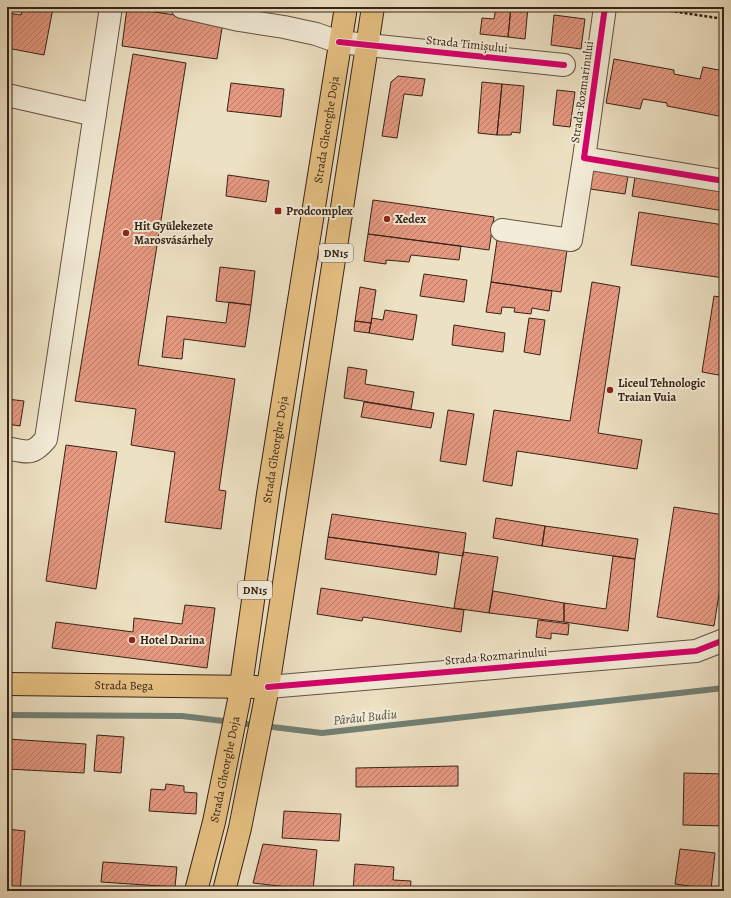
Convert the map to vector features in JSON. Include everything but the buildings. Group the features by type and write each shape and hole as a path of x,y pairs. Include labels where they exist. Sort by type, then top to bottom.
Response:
{"main road":[{"name":"Strada Gheorghe Doja","path":"196,891 214,822 240,693 268,494 339,42 346,7"},
{"name":"DN15","path":"224,891 240,828 267,693 373,7"},
{"name":"Strada Bega","path":"7,684 267,693"}],"street":[{"path":"7,448 30,452 38,449 46,439 111,7"},
{"name":"Strada Timișului","path":"182,7 239,20 316,34 339,42 564,65"},
{"name":"Strada Rozmarinului","path":"605,7 584,158 724,181"},
{"path":"7,95 95,115"},
{"path":"502,230 571,240 584,158"},
{"name":"Strada Rozmarinului","path":"267,693 696,651 724,640"}],"path":[{"path":"645,7 724,19"}],"waterway":[{"name":"Pârâul Budiu","path":"7,715 182,716 322,733 724,688"}],"cycle path":[{"path":"605,7 584,158 724,181"},
{"path":"339,42 564,65"},
{"path":"268,687 696,651 724,640"}],"place":[{"name":"Prodcomplex","path":"278,211"},
{"name":"Xedex","path":"387,219"},
{"name":"Hit Gyülekezete Marosvásárhely","path":"126,233"},
{"name":"Liceul Tehnologic Traian Vuia","path":"610,390"},
{"name":"Hotel Darina","path":"132,640"}]}
